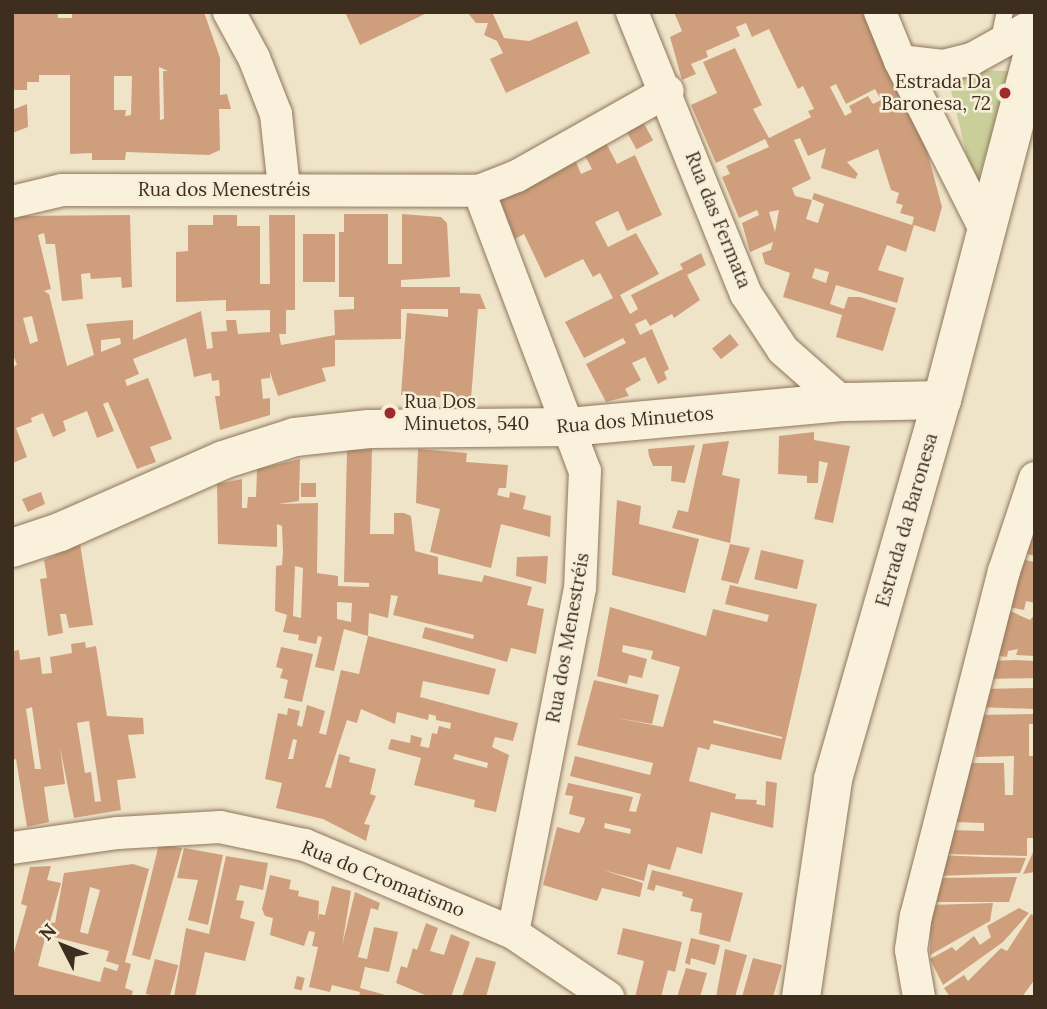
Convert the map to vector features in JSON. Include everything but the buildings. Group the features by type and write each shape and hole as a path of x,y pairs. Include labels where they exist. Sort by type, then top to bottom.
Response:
{"main road":[{"name":"Estrada da Baronesa","path":"802,997 833,779 987,233 1016,46"},
{"name":"Rua dos Minuetos","path":"12,548 60,533 223,460 295,437 369,429 569,427 842,402 942,400"}],"street":[{"path":"229,12 276,114 284,188"},
{"name":"Rua das Fermata","path":"632,12 668,91 747,294 783,350 842,402"},
{"path":"880,12 901,61 987,233"},
{"path":"901,61 943,66 1016,46 1035,24"},
{"name":"Rua dos Menestréis","path":"12,202 62,190 284,188 416,194 479,191 517,176 668,91"},
{"name":"Rua dos Menestréis","path":"479,191 585,471 580,588 513,933"},
{"path":"919,997 911,950 916,916 1003,571 1035,478"},
{"name":"Rua do Cromatismo","path":"12,848 118,833 220,827 305,845 513,933 608,997"}],"lane":[{"path":"1005,12 1016,46"}],"green space":[{"path":"946,70 1012,71 975,189"}],"place":[{"name":"Estrada Da Baronesa, 72","path":"1005,93"},
{"name":"Rua Dos Minuetos, 540","path":"390,413"}]}
